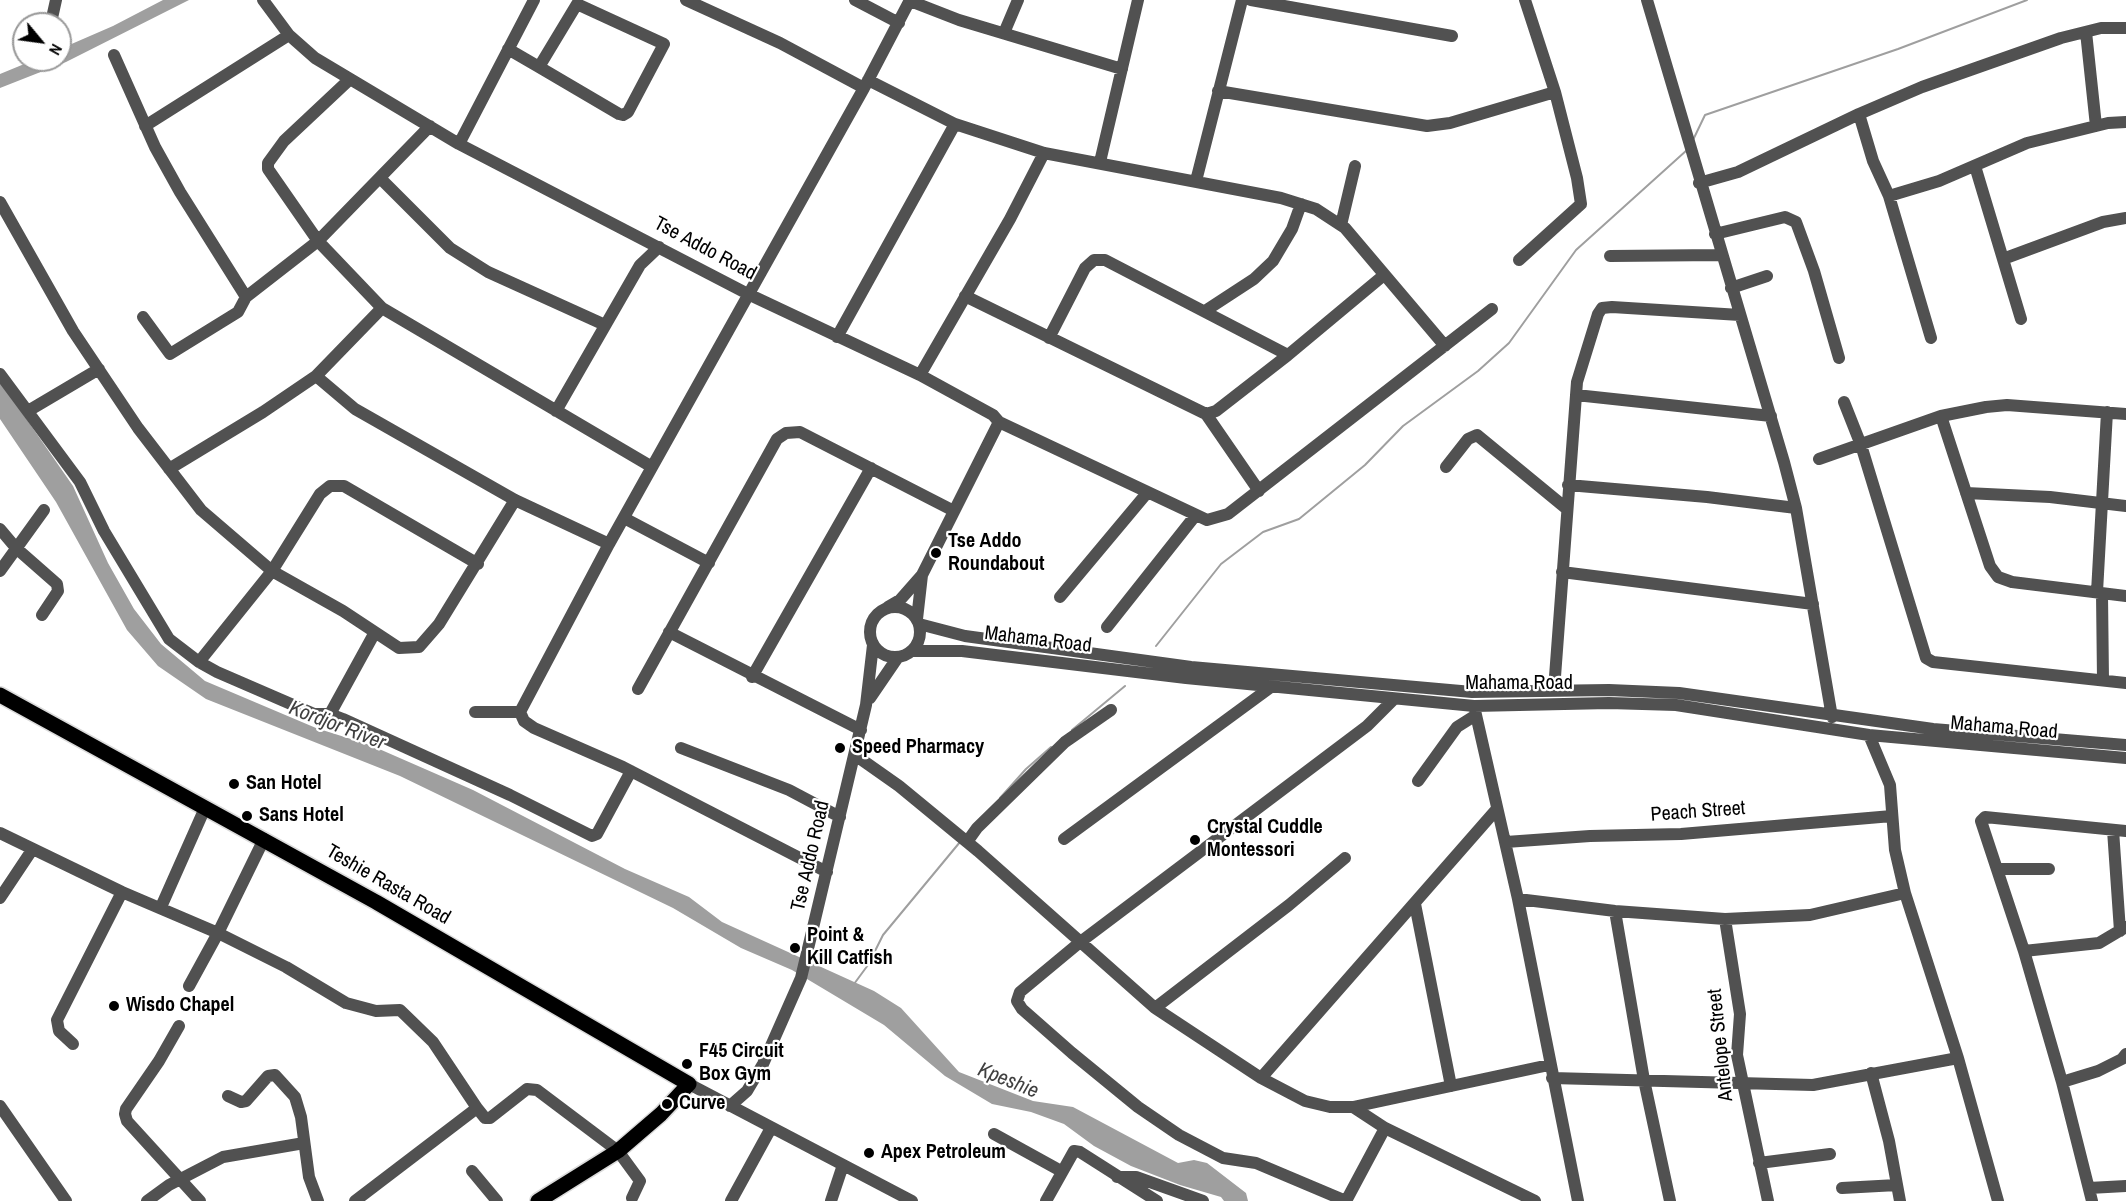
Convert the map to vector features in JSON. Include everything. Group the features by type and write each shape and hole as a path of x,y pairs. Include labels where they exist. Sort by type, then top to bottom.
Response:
{"main road":[{"name":"Teshie Rasta Road","path":"0,694 264,839 689,1084"},
{"path":"538,1201 618,1151 661,1114 689,1084"}],"street":[{"name":"Tse Addo Road","path":"263,0 288,34 315,58 459,144 748,294 920,375 993,415 999,422 1195,516"},
{"path":"459,144 534,0"},
{"path":"686,0 866,85 955,124 1044,153 1196,181 1316,209 1341,225 1368,252 1384,275 1445,346"},
{"path":"855,0 898,23"},
{"path":"1004,33 1018,0"},
{"path":"1100,162 1138,0"},
{"path":"1196,181 1242,0"},
{"path":"1251,0 1452,36"},
{"path":"1519,260 1581,204 1577,178 1555,92 1525,0"},
{"path":"1647,0 1699,183 1771,416 1796,508 1832,717"},
{"path":"520,712 609,544 866,85 910,1 1122,69"},
{"path":"508,49 539,67 623,115 628,112 664,44 577,4 573,6 539,67"},
{"path":"1699,183 1738,172 1859,114 1922,87 2061,38 2086,32 2126,28"},
{"path":"2086,32 2096,126"},
{"path":"146,126 288,34"},
{"path":"114,55 146,126 180,192 246,297"},
{"path":"349,80 284,141 268,163 268,169 318,241 382,308 652,467"},
{"path":"1218,91 1427,126 1450,123 1555,92"},
{"path":"1859,114 1873,161 1889,196 1931,338"},
{"path":"1889,196 1939,181 2027,143 2096,126 2126,122"},
{"path":"837,337 955,124"},
{"path":"143,316 170,354 238,312 246,297 318,241 381,179 430,126"},
{"path":"920,375 1044,153"},
{"path":"1341,225 1355,166"},
{"path":"1975,166 2021,319"},
{"path":"381,179 450,248 488,272 605,325"},
{"path":"0,202 73,331 168,469 201,510 272,571 343,611 374,634 399,648 419,647 439,624 515,501"},
{"path":"1205,311 1254,279 1273,261 1292,229 1301,204"},
{"path":"1715,234 1785,217 1796,222 1814,271 1839,358"},
{"path":"2003,259 2103,222 2126,219"},
{"path":"556,411 640,265 658,247"},
{"path":"1610,256 1721,255"},
{"path":"1049,338 1085,268 1094,260 1105,260 1288,355"},
{"path":"1206,414 1216,411 1288,355 1384,275"},
{"path":"1731,288 1767,276"},
{"path":"965,296 1206,414 1259,491"},
{"path":"168,469 263,412 316,376 382,308"},
{"path":"1554,690 1576,395 1598,314 1602,308 1740,315"},
{"path":"1107,627 1195,516 1207,520 1228,514 1492,309"},
{"path":"28,411 99,369"},
{"path":"0,374 80,482 104,531 169,639 199,662 314,714 330,714 510,795 592,836 597,834 630,771"},
{"path":"316,376 355,409 515,501 609,544"},
{"path":"1576,395 1771,416"},
{"path":"1844,402 1861,445 1926,658 1933,662 2126,683"},
{"path":"1819,459 1941,416 2007,405 2126,414"},
{"path":"2103,680 2099,593 2107,412"},
{"path":"1941,416 1990,566 1998,577 2012,582 2126,596"},
{"path":"922,575 918,643 912,651 898,657 888,656 873,645 870,627 880,611 900,600 922,575 999,422"},
{"path":"638,689 777,439 786,432 800,432 954,511"},
{"path":"1446,467 1468,439 1478,435 1567,509"},
{"path":"752,676 871,468"},
{"path":"1568,485 1707,497 1796,508"},
{"path":"199,662 272,571 320,494 330,486 344,486 478,564"},
{"path":"1060,597 1148,493"},
{"path":"1966,493 2050,496 2126,506"},
{"path":"0,571 44,510"},
{"path":"624,518 709,563"},
{"path":"0,529 16,548 58,587 42,615"},
{"path":"1562,572 1813,604"},
{"path":"888,607 904,608 918,621"},
{"name":"Mahama Road","path":"918,621 964,636 1191,667 1472,692 1554,690 1678,693 1832,717 1933,729 2126,745"},
{"path":"669,632 861,730"},
{"path":"330,714 374,634"},
{"name":"Tse Addo Road","path":"730,1106 747,1091 754,1081 788,1008 810,947 867,705 873,645"},
{"name":"Mahama Road","path":"912,651 962,651 1394,699 1475,711 1609,703 1676,705 1869,735 2126,758"},
{"name":"Tse Addo Road","path":"867,705 898,657"},
{"path":"1064,839 1271,687"},
{"path":"1385,1128 1346,1201 1256,1164 1223,1158 1179,1135 1138,1107 1072,1053 1022,1009 1017,1001 1020,992 1079,943 1367,726 1394,699"},
{"path":"967,841 977,828 1065,742 1111,710"},
{"path":"1418,782 1457,727 1475,711 1518,899 1578,1201"},
{"path":"475,712 520,712"},
{"path":"520,712 524,721 534,728 630,771 827,872"},
{"path":"1869,735 1890,785 1895,850 1905,893 1958,1058 1998,1201"},
{"path":"681,748 789,789 840,817"},
{"path":"855,755 953,829 1155,1008 1261,1078 1305,1101 1330,1107 1353,1107 1550,1065"},
{"path":"160,907 205,808"},
{"path":"1261,1078 1496,810"},
{"name":"Peach Street","path":"1506,842 1590,836 1681,834 1892,816"},
{"path":"2024,951 2099,944 2123,929 2120,830 1985,817 1981,822 1999,869 2024,951 2062,1082 2092,1201"},
{"path":"0,833 122,892 218,933 286,967 346,1004 376,1011 400,1010 433,1042 485,1118 490,1118 531,1088 618,1151 640,1181 632,1198"},
{"path":"189,986 264,839"},
{"path":"0,898 32,850"},
{"path":"1155,1008 1289,905 1345,858"},
{"path":"1999,869 2049,869"},
{"path":"73,1044 59,1031 57,1020 122,892"},
{"path":"1518,899 1615,911 1725,919 1810,915 1905,893"},
{"path":"1415,904 1451,1086"},
{"path":"1615,911 1644,1080 1670,1201"},
{"name":"Antelope Street","path":"1725,919 1740,1014 1737,1056 1744,1081 1746,1107 1768,1201"},
{"path":"179,1026 125,1114 127,1121 182,1178 200,1201"},
{"path":"2062,1082 2098,1071 2122,1059 2126,1054"},
{"path":"1552,1078 1744,1081 1788,1086 1813,1085 1958,1058"},
{"path":"1871,1074 1889,1141 1900,1201"},
{"path":"228,1096 241,1102 246,1101 268,1076 275,1075 295,1097 309,1177 318,1201"},
{"path":"689,1084 912,1201"},
{"path":"0,1106 66,1201"},
{"path":"1353,1107 1385,1128 1535,1201"},
{"path":"355,1201 477,1108"},
{"path":"731,1201 771,1128"},
{"path":"994,1134 1062,1171"},
{"path":"147,1201 182,1178 223,1157 303,1143"},
{"path":"1046,1201 1074,1151 1080,1152 1157,1201"},
{"path":"1760,1163 1830,1154"},
{"path":"831,1201 843,1165"},
{"path":"472,1171 496,1201"},
{"path":"1117,1177 1136,1177 1203,1201"},
{"path":"1842,1188 1897,1185"},
{"path":"2089,1188 2126,1186"}],"shaded area":[{"path":"163,0 189,0 72,59 72,44"},
{"path":"12,69 12,72 41,72 0,88 0,74"},
{"path":"0,381 73,486 108,563 134,609 161,644 205,681 316,728 370,745 473,790 625,869 689,897 722,922 874,991 901,1008 959,1072 1033,1101 1073,1107 1178,1163 1194,1160 1207,1163 1246,1193 1248,1201 1224,1201 1221,1197 1180,1185 1131,1166 1094,1146 1064,1124 1031,1112 992,1104 945,1076 884,1025 792,970 741,948 673,908 400,776 206,699 158,666 127,630 56,502 0,419"}],"waterway":[{"path":"1693,140 1705,115 1898,49 2027,0"},
{"path":"1156,646 1221,564 1263,532 1299,519 1365,465 1403,426 1478,371 1509,343 1576,250 1687,150"},
{"path":"1072,730 1125,686"},
{"path":"1000,798 1026,769 1051,747"},
{"path":"854,984 868,965 883,935 960,842"}],"place":[{"name":"Tse Addo Roundabout","path":"936,553"},
{"name":"Speed Pharmacy","path":"840,748"},
{"name":"San Hotel","path":"234,784"},
{"name":"Sans Hotel","path":"247,816"},
{"name":"Crystal Cuddle Montessori","path":"1195,840"},
{"name":"Point & Kill Catfish","path":"795,948"},
{"name":"Wisdo Chapel","path":"114,1006"},
{"name":"F45 Circuit Box Gym","path":"687,1064"},
{"name":"Curve","path":"667,1104"},
{"name":"Apex Petroleum","path":"869,1153"}],"water label":[{"name":"Kordjor River","path":"337,726"},
{"name":"Kpeshie","path":"1008,1081"}]}
